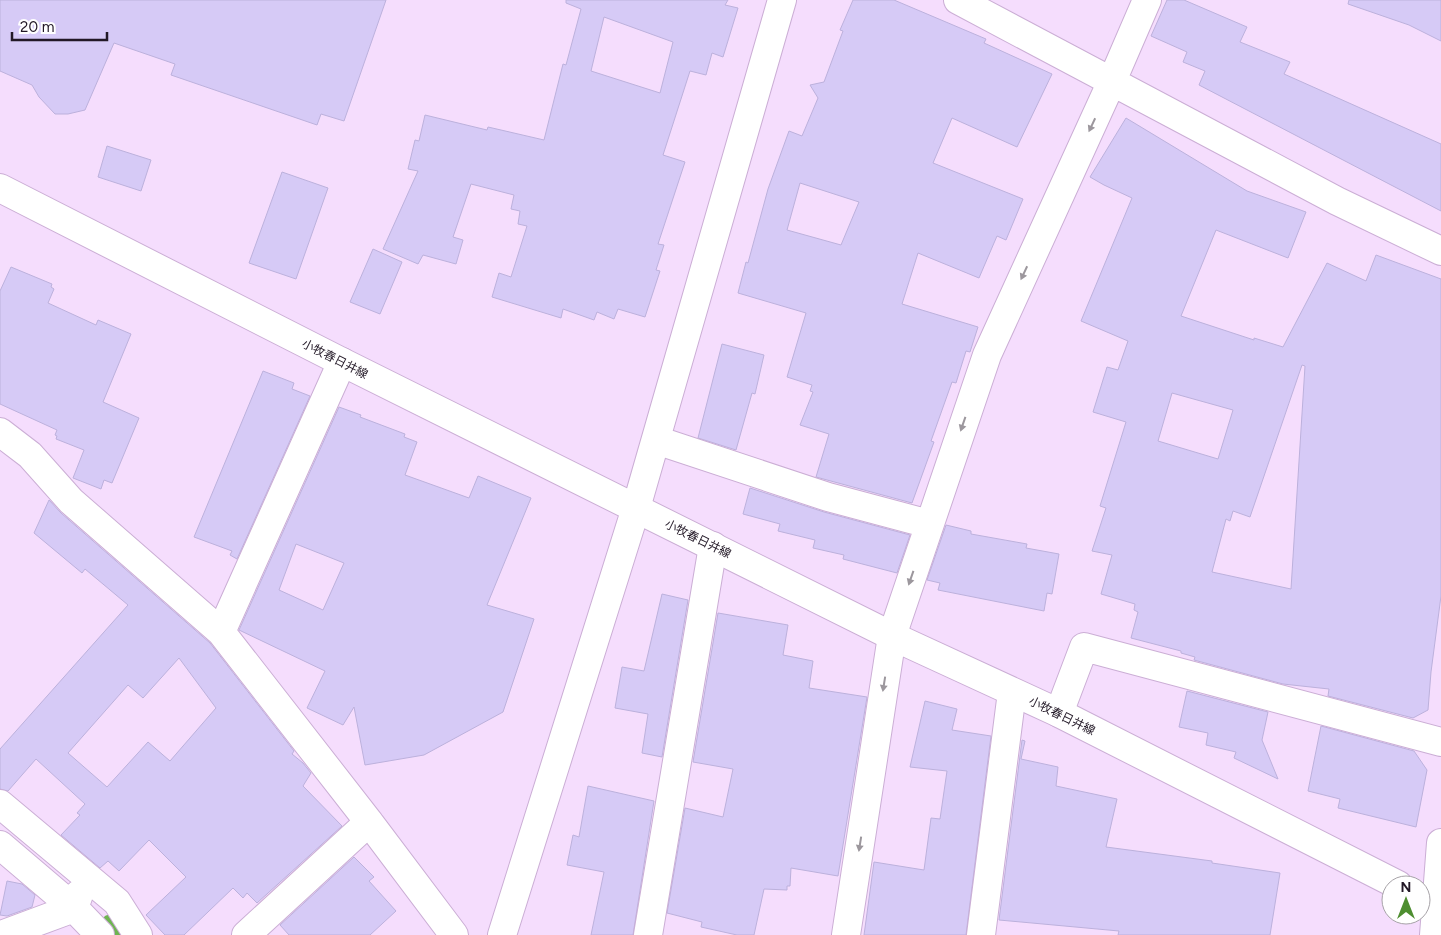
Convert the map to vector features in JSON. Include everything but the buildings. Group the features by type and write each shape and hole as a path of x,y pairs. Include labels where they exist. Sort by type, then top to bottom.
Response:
{"street":[{"path":"502,935 636,508 782,0"},
{"path":"958,0 1338,201 1441,251"},
{"path":"846,935 892,636 987,355 1147,0"},
{"name":"小牧春日井線","path":"0,188 342,362 892,636 1059,713 1381,876"},
{"path":"221,632 342,362"},
{"path":"0,432 30,455 71,501 221,632 369,822 454,935"},
{"path":"656,440 828,497 929,524"},
{"path":"648,935 713,546"},
{"path":"1059,713 1084,647 1441,742"},
{"path":"981,935 1012,692"},
{"path":"0,804 117,902 138,935"},
{"path":"246,935 369,822"},
{"path":"1434,935 1433,902 1441,843"},
{"path":"0,846 74,908 100,935"},
{"path":"74,908 85,876"},
{"path":"1,935 74,908"}],"waterway":[{"path":"108,920 117,935"}]}
